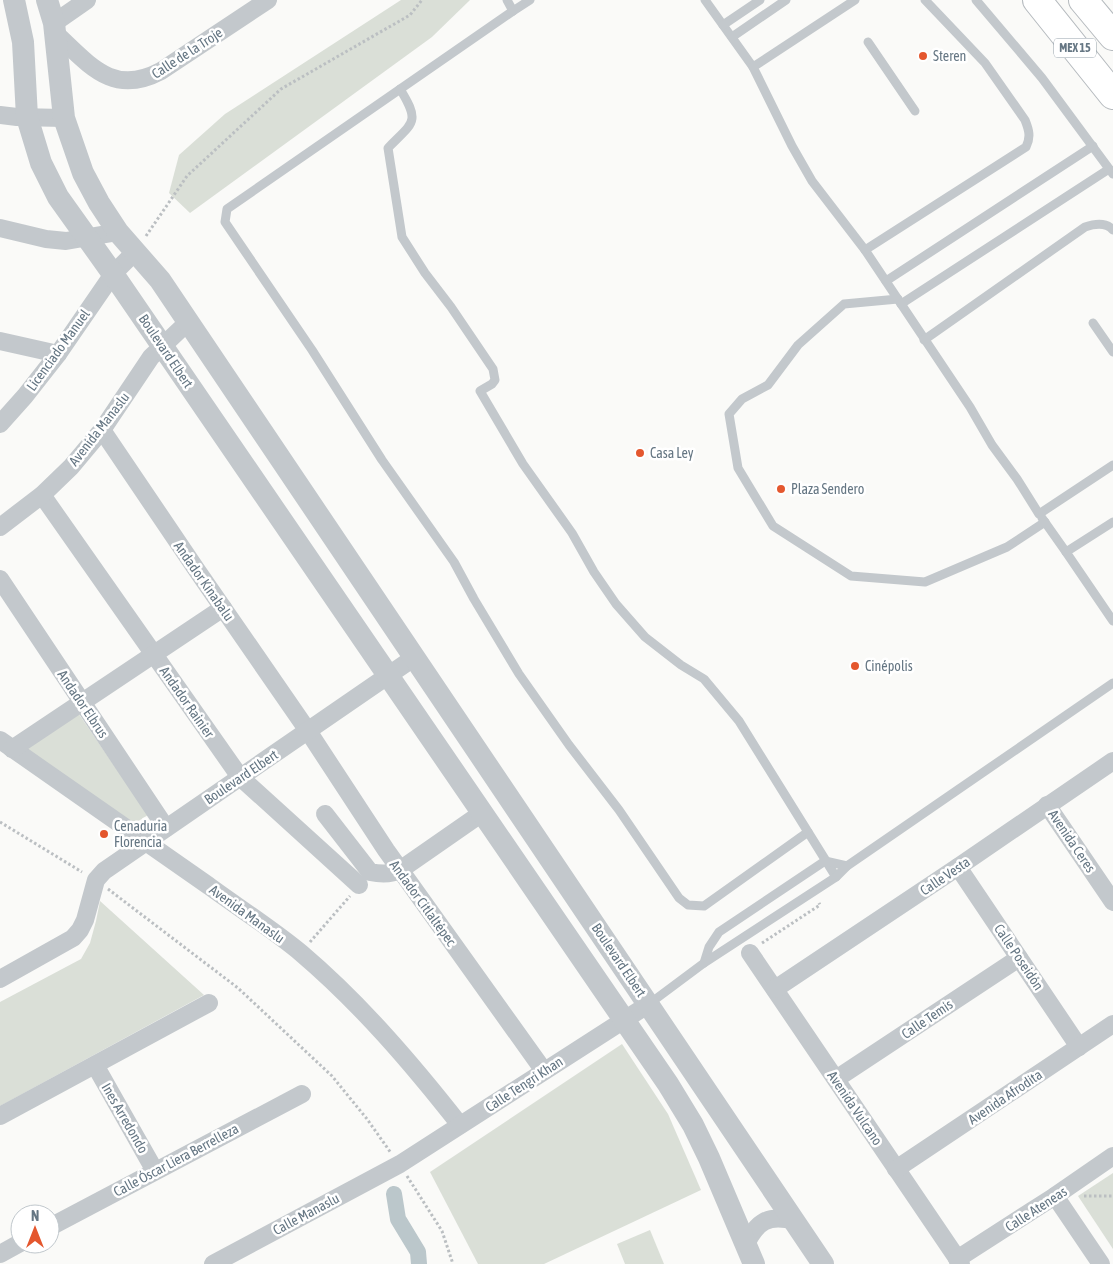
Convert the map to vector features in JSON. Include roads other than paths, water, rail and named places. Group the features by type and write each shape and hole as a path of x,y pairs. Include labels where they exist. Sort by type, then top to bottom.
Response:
{"main road":[{"name":"MEX 15","path":"1037,0 1113,95"},
{"name":"MEX 15","path":"1082,0 1113,36"}],"street":[{"name":"Boulevard Elbert","path":"13,0 23,42 27,117 41,163 58,197 162,345 668,1084 693,1125 709,1158 750,1255"},
{"name":"Boulevard Elbert","path":"47,0 55,28 64,118 83,173 99,203 118,232 160,280 823,1264"},
{"path":"55,28 87,0"},
{"name":"Calle de la Troje","path":"55,28 102,74 125,81 136,81 149,78 161,72 268,0"},
{"path":"0,114 64,118"},
{"path":"0,228 46,239 66,241 118,232"},
{"name":"Licenciado Manuel","path":"0,424 58,354 113,274 136,251"},
{"name":"Avenida Manaslu","path":"0,527 42,495 70,467 102,430 151,357 188,322"},
{"path":"0,341 58,354"},
{"name":"Andador Kinabalu","path":"102,430 308,730"},
{"name":"Andador Rainier","path":"42,495 240,777 359,885"},
{"name":"Andador Elbrus","path":"0,579 166,828"},
{"path":"6,744 82,702 223,608"},
{"name":"Boulevard Elbert","path":"0,979 73,938 85,920 96,880 104,871 414,658"},
{"name":"Andador Citlaltépec","path":"308,730 400,870 544,1071"},
{"name":"Avenida Manaslu","path":"6,744 301,953 363,1011 389,1039 418,1071 460,1125"},
{"name":"Calle Vesta","path":"775,989 1113,761"},
{"name":"Avenida Ceres","path":"1047,805 1113,902"},
{"path":"324,814 370,872 386,874 400,870 482,813"},
{"name":"Calle Poseidón","path":"958,867 1079,1047"},
{"name":"Avenida Vulcano","path":"750,953 959,1262"},
{"name":"Calle Temis","path":"836,1080 1019,958"},
{"path":"0,1116 209,1003"},
{"name":"Calle Tengri Khan","path":"400,1164 649,1004"},
{"name":"Avenida Afrodita","path":"896,1169 1113,1024"},
{"name":"Ines Arredondo","path":"95,1065 155,1171"},
{"name":"Calle Óscar Liera Berrelleza","path":"60,1222 302,1094"},
{"name":"Calle Ateneas","path":"959,1262 1113,1156"},
{"name":"Calle Manaslu","path":"219,1263 400,1164"},
{"path":"1056,1196 1100,1264"},
{"path":"750,1255 756,1228 762,1222 778,1218 795,1221"}],"lane":[{"path":"507,0 513,11"},
{"path":"530,0 227,209 225,222 312,350 382,460 454,562 535,697 619,810 679,898 688,905 704,906 808,832"},
{"path":"705,0 753,67 792,146 812,181 865,250 970,407 992,445 1113,621"},
{"path":"724,25 760,0"},
{"path":"732,37 786,0"},
{"path":"753,67 856,0"},
{"path":"865,250 1026,147 1030,139 1025,120 985,63 926,0"},
{"path":"976,0 1042,78 1111,171 900,302 844,304 798,345 768,385 742,399 729,414 738,468 773,526 851,576 925,582 1007,547 1044,522"},
{"path":"868,42 915,111"},
{"path":"400,89 414,116 413,123 388,148 402,236 425,273 493,369 495,380 480,392 523,464 572,533 594,572 616,604 645,637 681,665 704,679 739,721 836,877"},
{"path":"886,281 1093,146"},
{"path":"924,340 1085,227 1103,224 1111,227 1113,230"},
{"path":"1093,323 1113,352"},
{"path":"1039,514 1113,465"},
{"path":"1066,552 1113,522"},
{"path":"649,1004 704,963 836,877 847,866 1113,683"},
{"path":"704,963 709,947 719,932 742,915 825,861 847,866"}],"waterway":[{"path":"394,1194 398,1219 418,1252 419,1264"}],"place":[{"name":"Steren","path":"923,56"},
{"name":"Casa Ley","path":"640,453"},
{"name":"Plaza Sendero","path":"781,489"},
{"name":"Cinépolis","path":"855,666"},
{"name":"Cenaduria Florencia","path":"104,834"}]}
